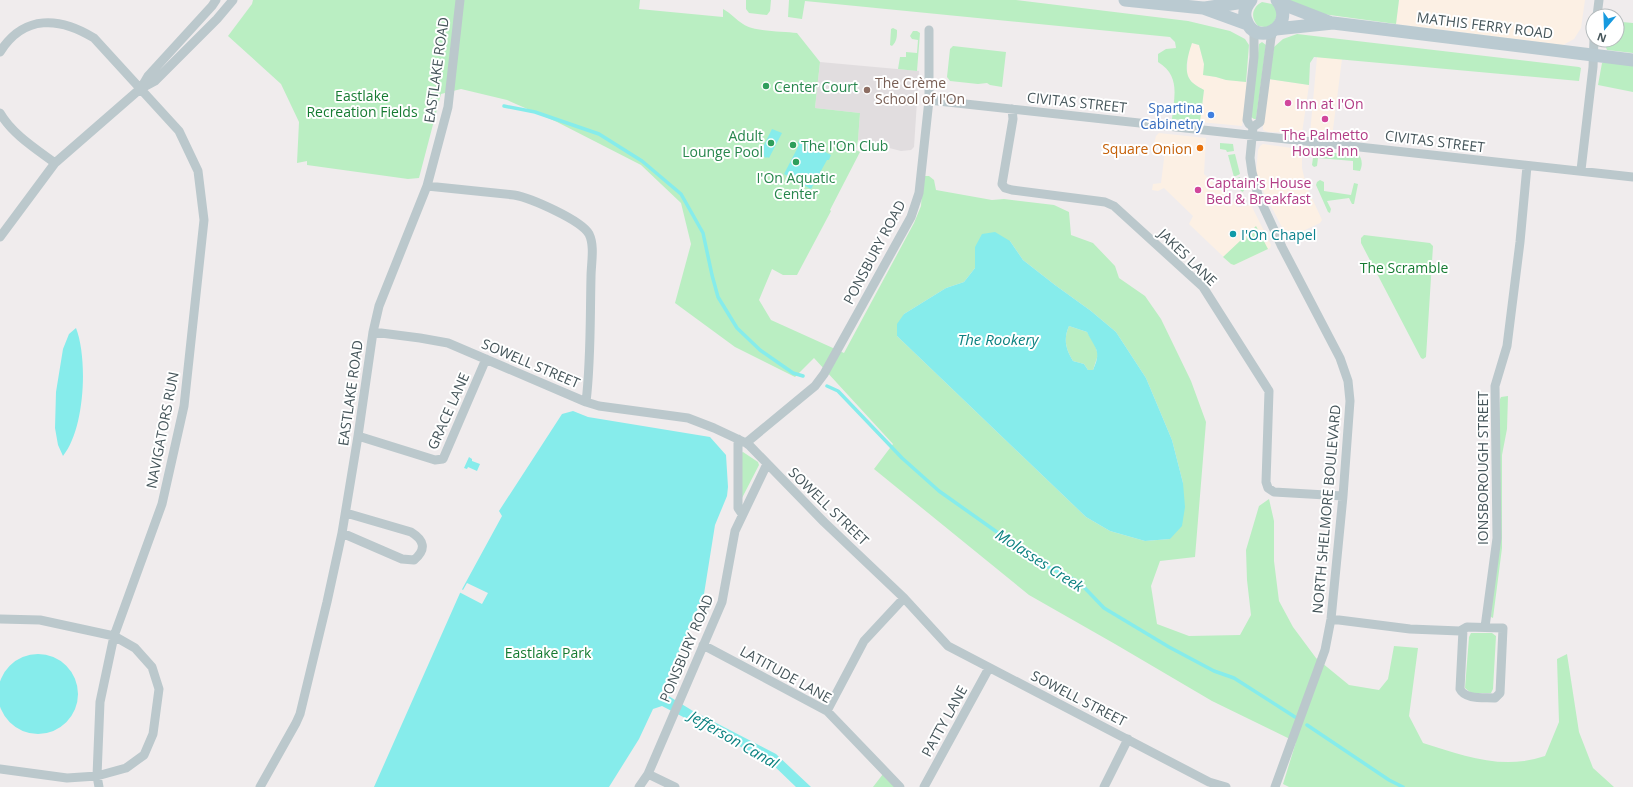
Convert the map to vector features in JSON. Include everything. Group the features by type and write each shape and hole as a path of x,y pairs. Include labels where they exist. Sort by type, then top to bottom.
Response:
{"main road":[{"path":"1125,0 1203,8 1250,0"},
{"path":"1250,0 1244,12 1250,27"},
{"path":"1275,30 1283,17 1283,11 1278,1"},
{"name":"MATHIS FERRY ROAD","path":"1278,1 1333,23"},
{"path":"1203,8 1250,27"},
{"name":"MATHIS FERRY ROAD","path":"1250,27 1262,33 1333,23 1633,60"}],"street":[{"path":"140,89 148,76 216,0"},
{"path":"0,237 55,163 140,89 155,81 217,19 233,0"},
{"name":"EASTLAKE ROAD","path":"260,787 300,714 327,602 346,513 373,332 379,306 427,186 448,107 460,0"},
{"name":"NAVIGATORS RUN","path":"0,52 7,42 33,23 58,24 81,30 94,38 179,131 198,171 204,220 184,406 162,504 114,636 100,702 97,776 99,787"},
{"name":"NORTH SHELMORE BOULEVARD","path":"1250,27 1254,57 1247,120 1253,131"},
{"name":"PONSBURY ROAD","path":"742,441 815,386 824,374 915,208 919,193 929,100 929,30"},
{"name":"NORTH SHELMORE BOULEVARD","path":"1275,30 1271,38 1260,122 1253,131 1250,158 1252,172 1258,195 1282,247 1340,358 1348,382 1350,401 1343,496 1331,619 1325,650 1275,787"},
{"path":"1581,170 1593,67 1593,48"},
{"name":"CIVITAS STREET","path":"929,100 1253,131 1527,166 1581,170 1633,177"},
{"name":"JAKES LANE","path":"1012,109 1013,119 1002,184 1005,188 1105,202 1114,206 1201,285 1269,391 1266,482 1268,488 1274,492 1343,496"},
{"path":"0,113 3,119 15,132 55,163"},
{"name":"IONSBOROUGH STREET","path":"1485,627 1497,538 1495,386 1507,346 1520,242 1527,166"},
{"path":"427,186 514,195 528,198 578,223 588,233 591,243 586,402"},
{"name":"SOWELL STREET","path":"373,332 441,342 486,359 586,402 600,406 688,418 742,441 750,446 904,598 948,646 1209,782 1226,787"},
{"name":"GRACE LANE","path":"358,436 440,461 443,459 486,359"},
{"path":"742,441 738,495 738,508 742,514"},
{"name":"PONSBURY ROAD","path":"639,787 648,774 722,602 732,539 742,514 767,464"},
{"path":"342,533 402,560 414,560 420,555 422,550 422,542 419,537 411,532 346,513"},
{"path":"827,711 864,641 904,598"},
{"path":"0,619 40,620 114,636 135,648 152,667 159,689 153,734 144,755 126,768 97,776 67,778 0,769"},
{"path":"1331,619 1410,629 1462,630 1467,627 1503,628 1500,693 1496,698 1467,696 1462,693 1460,689 1462,630"},
{"name":"LATITUDE LANE","path":"703,645 827,711 900,787"},
{"name":"PATTY LANE","path":"924,787 989,668"},
{"path":"1104,787 1128,739"},
{"path":"648,774 675,787"}],"shaded area":[{"path":"1399,0 1585,0 1581,28 1574,39 1563,45 1396,24"},
{"path":"1191,43 1199,45 1204,64 1204,75 1226,80 1248,82 1242,126 1200,122 1204,90 1192,83 1187,74 1188,56"},
{"path":"1317,57 1342,59 1332,137 1312,136 1310,134"},
{"name":"The Crème School of I'On","path":"820,62 919,71 914,147 911,150 901,151 858,140 860,113 815,108"},
{"path":"1269,79 1309,85 1302,133 1268,132 1263,130"},
{"path":"1159,133 1206,138 1204,174 1238,207 1251,205 1271,245 1270,248 1234,265 1231,264 1189,224 1193,216 1164,188 1158,191 1152,190 1153,184 1161,183 1163,167 1165,150 1157,148 1154,144 1156,136"},
{"path":"1263,144 1300,149 1302,151 1302,168 1306,185 1322,220 1320,223 1292,236 1286,235 1257,179 1256,173 1258,150"}],"green space":[{"name":"Eastlake Recreation Fields","path":"253,0 640,0 639,9 723,17 723,9 748,27 761,30 797,33 820,62 815,108 860,113 856,150 860,152 797,275 783,275 772,269 759,300 771,320 844,353 914,223 921,206 923,176 929,176 934,180 936,190 992,200 1004,199 1054,205 1069,212 1071,235 1093,243 1115,266 1119,278 1145,296 1161,319 1191,381 1206,422 1195,557 1160,561 1151,586 1157,624 1189,636 1240,635 1251,615 1247,580 1246,550 1259,506 1269,499 1274,521 1274,561 1279,601 1293,627 1316,658 1349,685 1379,690 1388,679 1394,646 1418,648 1409,716 1423,743 1473,758 1498,762 1511,762 1527,761 1545,756 1559,722 1557,659 1567,654 1579,732 1593,768 1614,787 1289,787 1283,784 1296,742 1212,701 1029,595 874,469 893,444 814,358 795,377 735,347 675,303 691,244 681,203 641,165 557,122 507,100 461,89 441,94 419,178 408,179 307,165 307,161 297,163 299,122 281,84 228,36 252,4","holes":["1010,241 1023,260 1091,311 1116,332 1146,378 1172,440 1183,483 1170,539 1145,541 1110,531 1086,517 897,336 904,314 946,288 964,282 975,268 975,247"]},
{"path":"746,0 771,0 770,11 767,15 749,13 746,9"},
{"path":"789,0 1016,0 1188,21 1230,31 1245,39 1249,45 1246,82 1226,80 1203,75 1204,64 1199,45 1192,43 1187,70 1190,79 1194,84 1204,90 1200,122 1172,119 1175,95 1173,80 1165,68 1158,62 1158,54 1166,49 1176,48 1175,42 1170,37 805,1 802,19 788,17"},
{"path":"1289,0 1399,0 1396,24 1315,13"},
{"path":"1262,2 1272,4 1279,12 1271,28 1258,26 1255,23 1253,16 1254,10"},
{"path":"1625,22 1633,23 1633,53 1607,50 1606,48 1625,48"},
{"path":"893,28 897,30 897,35 896,41 892,46 890,45 891,29"},
{"path":"913,31 920,33 917,71 898,69 900,57 906,57 906,52 917,53 918,40 912,39 910,36"},
{"path":"1297,34 1581,68 1579,81 1314,57 1310,63 1309,85 1269,79 1274,47 1283,39"},
{"path":"1262,42 1266,45 1256,119 1254,119 1251,117 1259,44"},
{"path":"953,46 1006,52 1002,87 987,83 978,84 950,81 947,77 950,49"},
{"path":"1608,61 1633,64 1633,92 1598,85 1602,63"},
{"path":"1220,143 1233,144 1234,151 1227,152 1226,150 1220,149"},
{"path":"1316,151 1355,155 1358,153 1362,166 1360,171 1353,170 1353,161 1318,158 1317,166 1314,167 1312,165"},
{"path":"1235,154 1240,174 1234,177 1228,155"},
{"path":"1240,177 1244,190 1243,192 1234,179"},
{"path":"1320,180 1324,182 1324,191 1351,195 1354,183 1358,184 1354,204 1352,204 1349,198 1327,201 1331,209 1330,213 1328,212 1316,185"},
{"path":"1256,226 1268,249 1234,265 1231,264 1223,257 1241,240 1246,240 1247,235"},
{"name":"The Scramble","path":"1364,235 1430,243 1433,246 1426,357 1423,359 1421,358 1361,243 1361,238"},
{"path":"1069,326 1087,332 1095,345 1098,355 1093,370 1088,370 1084,364 1073,361 1066,344 1066,336"},
{"path":"1508,396 1507,429 1502,455 1502,548 1493,618 1491,617 1500,399 1501,397"},
{"path":"743,452 758,462 759,465 742,498 741,453"},
{"path":"1471,633 1492,633 1496,636 1493,689 1491,693 1471,693 1465,688 1469,637"},
{"path":"883,774 895,787 873,787"}],"water":[{"name":"Adult Lounge Pool","path":"772,129 782,133 769,158 766,158 760,153"},
{"path":"800,139 831,155 811,189 784,174 799,145 798,143"},
{"name":"The Rookery","path":"995,232 1010,241 1023,260 1091,311 1116,332 1146,378 1172,440 1183,483 1185,507 1182,526 1170,539 1145,541 1110,531 1086,517 897,336 897,324 904,314 946,288 964,282 975,268 975,247 982,234","holes":["1069,326 1087,332 1095,346 1097,354 1096,363 1093,370 1088,370 1084,364 1073,361 1066,344 1066,336"]},
{"path":"76,328 80,341 82,357 82,394 76,429 63,456 58,445 55,428 56,392 63,349 69,334"},
{"name":"Eastlake Park","path":"573,411 588,417 710,437 726,455 728,487 727,496 715,525 704,594 662,692 693,711 776,754 811,787 796,787 770,762 662,706 653,709 639,739 609,787 374,787 460,593 502,516 499,511 562,414"},
{"path":"469,457 472,461 480,464 477,471 468,467 467,469 464,468"},
{"path":"30,654 46,654 67,665 78,686 78,702 67,723 46,734 30,734 16,728 9,723 4,716 -2,702 -2,686 4,672 9,665 16,660"}],"pier":[{"path":"467,583 488,593 482,604 459,592 460,588 463,590"}],"waterway":[{"name":"Molasses Creek","path":"504,106 535,112 599,134 642,161 681,194 703,233 718,297 737,328 760,350 793,373 803,376"},
{"name":"Molasses Creek","path":"827,386 838,391 902,458 939,491 1040,563 1079,582 1104,608 1169,647 1214,671 1234,678 1295,717"},
{"name":"Molasses Creek","path":"1307,725 1389,780 1403,787"}],"place":[{"name":"Center Court","path":"766,86"},
{"name":"The Crème School of I'On","path":"867,90"},
{"name":"Inn at I'On","path":"1288,103"},
{"name":"Spartina Cabinetry","path":"1211,115"},
{"name":"The Palmetto House Inn","path":"1325,119"},
{"name":"Adult Lounge Pool","path":"771,143"},
{"name":"The I'On Club","path":"793,145"},
{"name":"Square Onion","path":"1200,148"},
{"name":"I'On Aquatic Center","path":"796,162"},
{"name":"Captain's House Bed & Breakfast","path":"1198,190"},
{"name":"I'On Chapel","path":"1233,234"}],"water label":[{"name":"Jefferson Canal","path":"734,739"}]}
